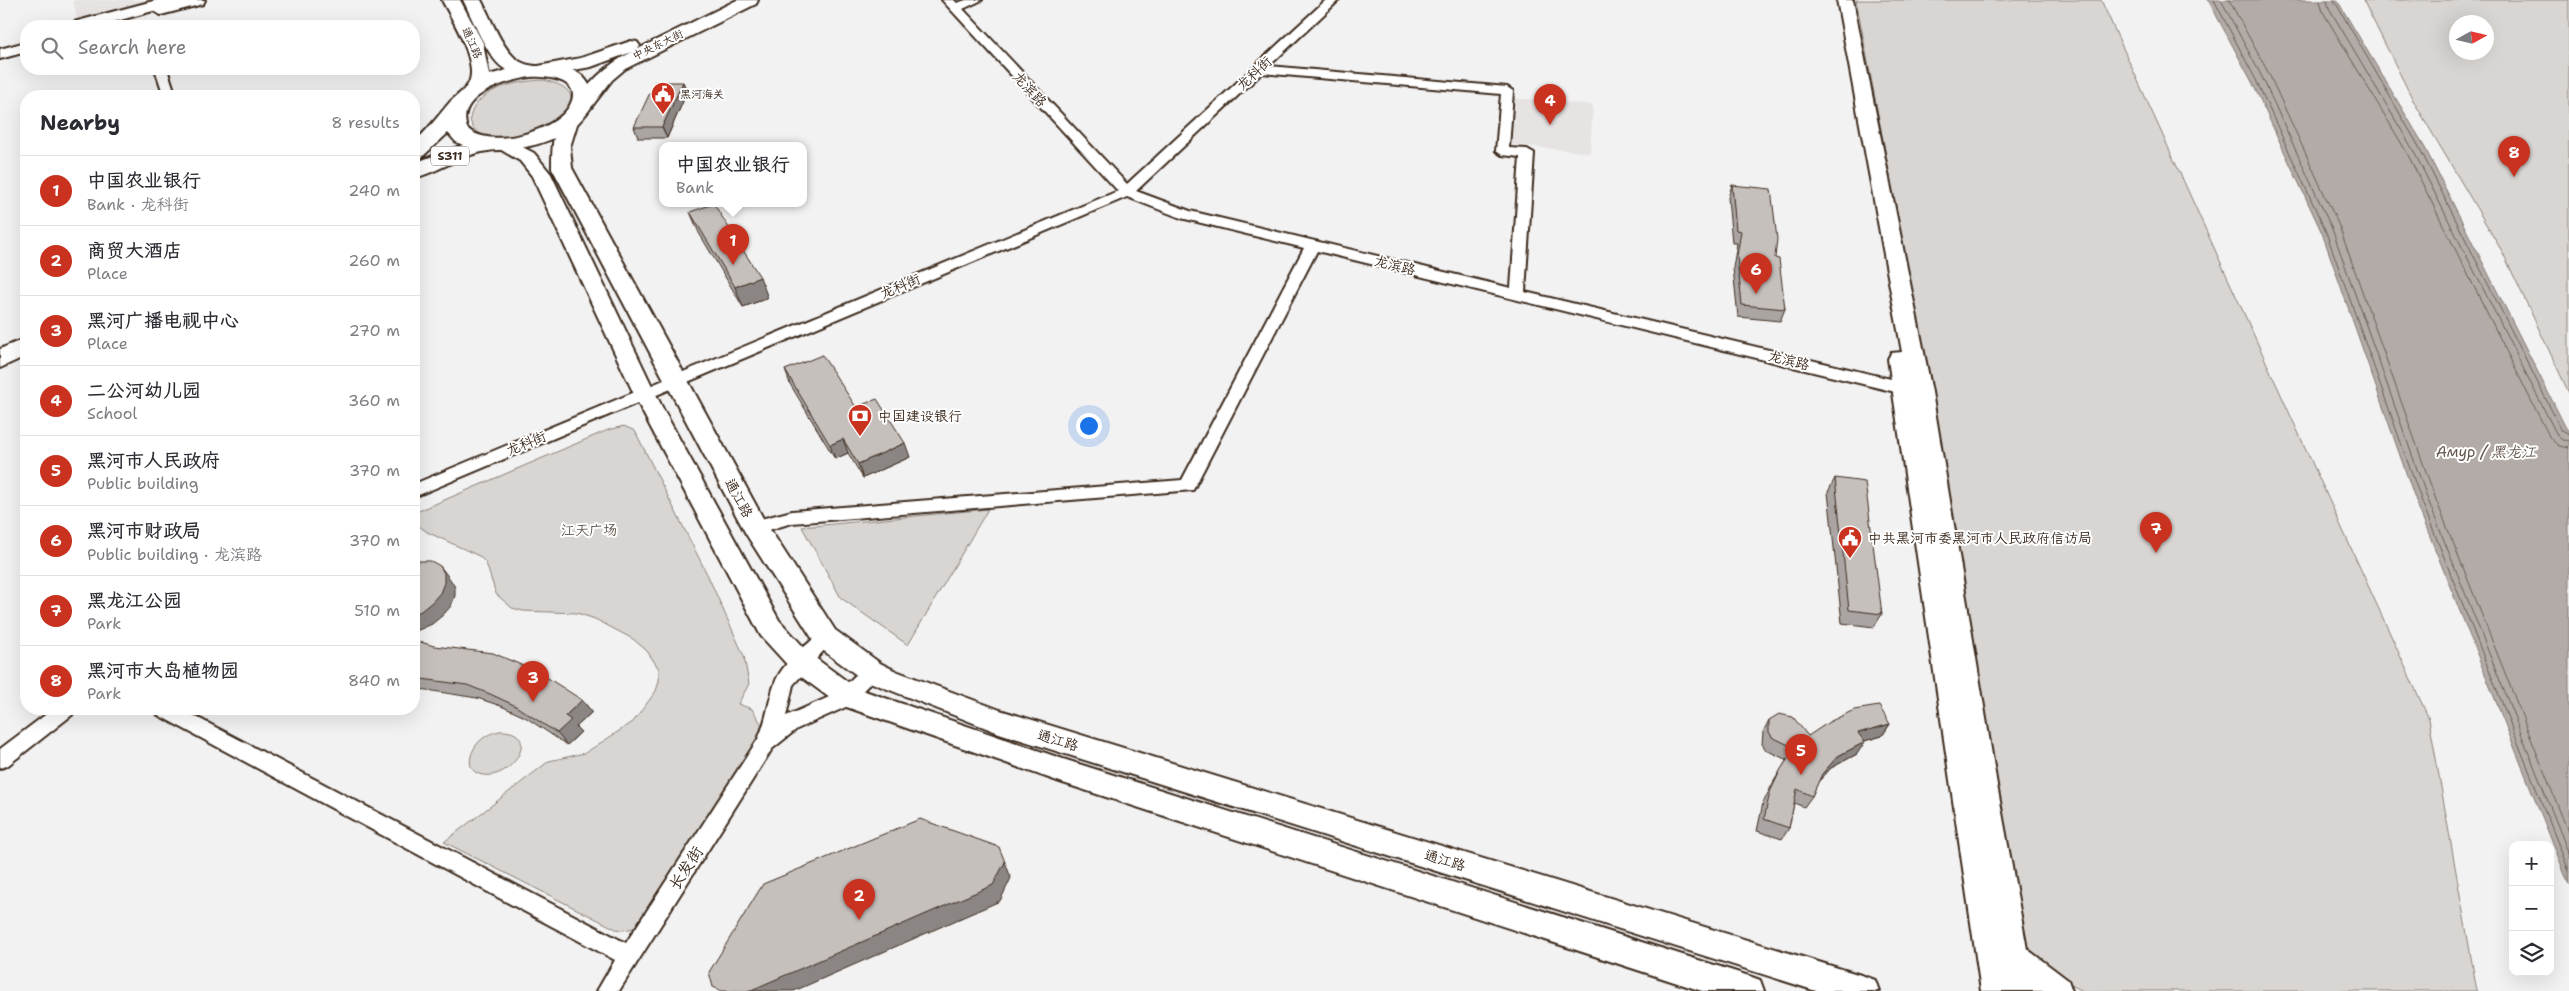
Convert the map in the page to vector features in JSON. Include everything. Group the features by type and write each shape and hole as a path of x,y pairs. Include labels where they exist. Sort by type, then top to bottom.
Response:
{"main road":[{"path":"102,20 176,0"},
{"path":"124,20 197,0"},
{"name":"通江路","path":"451,0 480,58 482,72 477,88"},
{"name":"通江路","path":"472,0 500,52 510,64 534,71"},
{"name":"中央东大街","path":"534,71 585,63 609,56 725,0"},
{"name":"中央东大街","path":"574,115 606,76 619,65 750,0"},
{"path":"1835,0 1913,390 1996,991"},
{"path":"1845,0 2019,991"},
{"path":"0,48 20,43"},
{"path":"0,54 20,49"},
{"path":"420,148 436,134 458,106 477,88 502,77 534,71 567,75 577,81 582,89 583,98 574,115 540,137 496,144 472,140 461,134 455,126 454,116 458,106"},
{"name":"通江路","path":"574,115 561,147 562,168 590,217 675,380 755,527 826,638 871,671 900,685 999,721 1864,991"},
{"name":"通江路","path":"496,144 527,157 541,174 645,393 770,628 801,662 847,696 1072,774 1749,991"},
{"name":"S311","path":"420,168 435,160 496,144"},
{"path":"0,360 20,349"},
{"path":"0,372 20,362"},
{"path":"2012,956 2057,991"}],"street":[{"path":"952,4 976,0"},
{"name":"龙科街","path":"420,488 1127,192 1333,0"},
{"name":"龙滨路","path":"952,4 1127,192 1186,215 1913,390"},
{"path":"1258,70 1507,91 1502,151 1527,153 1518,295"},
{"path":"163,75 168,90"},
{"path":"755,527 792,517 1187,486 1314,246"},
{"name":"长发街","path":"607,991 765,745 776,721 784,683 801,662 826,638"},
{"name":"长发街","path":"765,745 790,723 847,696 871,671"},
{"path":"0,760 58,715"},
{"path":"175,715 629,956"}],"shaded area":[{"path":"73,0 155,0 81,20 77,20"},
{"path":"1512,98 1593,105 1590,153 1507,144"}],"green space":[{"path":"1856,0 2101,0 2429,719 2477,991 2083,991 2043,971 2023,945 1931,388"},
{"path":"2363,0 2569,0 2569,393 2503,253 2414,102"},
{"path":"544,80 564,87 570,94 571,105 556,122 528,134 498,138 485,136 473,127 470,121 471,114 483,97 501,87"},
{"name":"江天广场","path":"624,426 635,431 708,576 744,656 749,684 738,704 752,709 762,725 755,744 634,928 624,930 616,929 444,842 549,761 585,753 633,722 656,691 659,681 659,669 647,651 633,639 595,619 577,613 523,611 512,608 496,594 486,563 479,556 427,532 420,527 420,510 608,430"},
{"path":"988,509 908,645 841,598 802,527"},
{"path":"499,731 512,733 519,738 521,745 519,754 505,770 494,774 483,775 477,773 473,770 470,760 474,749 485,737"}],"water":[{"name":"Амур / 黑龙江","path":"2208,0 2337,0 2422,142 2569,434 2569,884 2554,846 2554,841 2552,841 2417,504 2322,233 2252,82"}],"building":[{"path":"655,82 683,82 662,127 634,127"},
{"path":"1732,185 1771,189 1777,239 1775,258 1779,259 1785,309 1742,305 1737,256 1741,231 1736,230"},
{"path":"705,207 716,207 760,277 735,287 690,212"},
{"name":"中国建设银行","path":"822,355 856,407 877,399 905,443 858,464 843,439 830,445 785,370"},
{"name":"中共黑河市委黑河市人民政府信访局","path":"1835,478 1865,482 1882,614 1849,610"},
{"path":"420,561 431,561 440,566 444,573 444,583 440,593 421,611"},
{"path":"420,642 434,646 493,653 540,673 582,700 565,716 571,720 557,733 514,705 467,685 420,679"},
{"path":"1879,706 1890,724 1858,733 1865,742 1838,756 1822,774 1812,796 1797,789 1789,828 1764,819 1770,792 1781,769 1795,748 1772,737 1769,732 1769,720 1779,714 1793,717 1808,736 1829,722 1854,710"},
{"path":"920,819 999,847 1005,862 993,885 749,991 722,991 713,987 709,972 763,884"}],"place":[{"name":"黑河海关","path":"663,115"},
{"name":"二公河幼儿园","path":"1550,125"},
{"name":"黑河市大岛植物园","path":"2514,177"},
{"name":"中国农业银行","path":"733,265"},
{"name":"黑河市财政局","path":"1756,294"},
{"name":"中国建设银行","path":"860,437"},
{"name":"黑龙江公园","path":"2156,553"},
{"name":"中共黑河市委黑河市人民政府信访局","path":"1850,559"},
{"name":"黑河广播电视中心","path":"533,702"},
{"name":"黑河市人民政府","path":"1801,775"},
{"name":"商贸大酒店","path":"859,920"}]}
